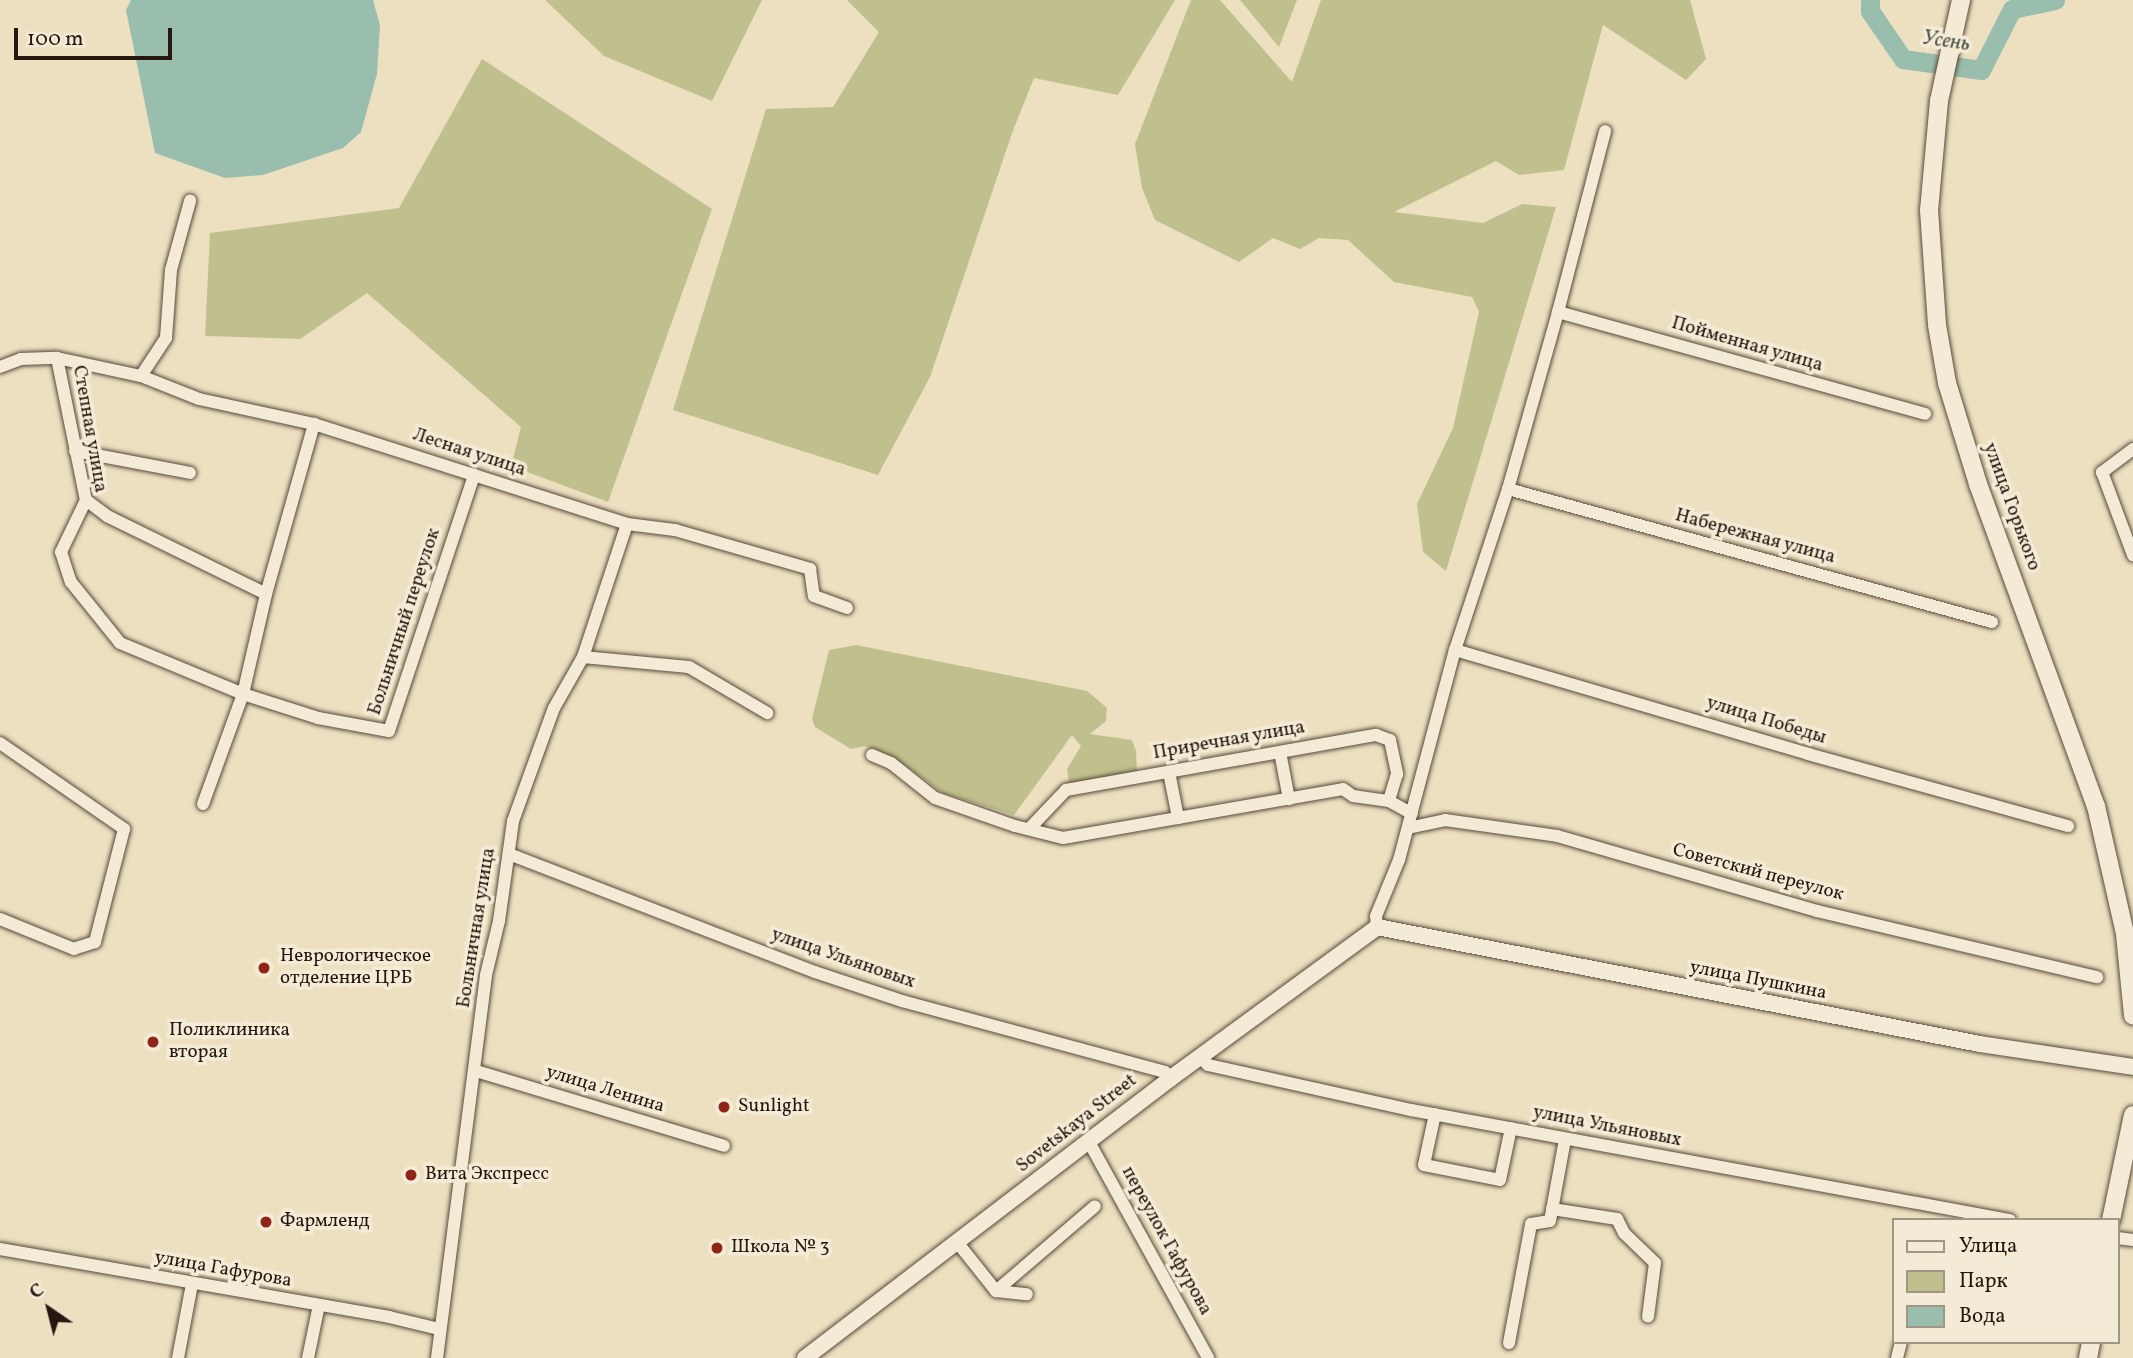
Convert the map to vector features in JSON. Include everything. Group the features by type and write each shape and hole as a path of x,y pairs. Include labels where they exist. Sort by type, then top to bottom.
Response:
{"main road":[{"name":"улица Горького","path":"1961,0 1939,101 1929,210 1937,325 1947,383 1978,484 2096,806 2124,934 2133,1016"},
{"path":"2111,1218 2133,1115"}],"street":[{"path":"1377,927 1376,916 1408,828 1455,650 1508,489 1605,131"},
{"path":"141,376 166,338 171,270 190,201"},
{"name":"Пойменная улица","path":"1558,312 1925,414"},
{"name":"Лесная улица","path":"0,367 21,359 57,358 141,376 199,399 314,424 626,523 675,530 810,569 814,596 847,608"},
{"name":"Степная улица","path":"57,358 86,500 61,552 71,582 120,643 243,694"},
{"path":"203,804 243,694 266,594 314,424"},
{"path":"2133,449 2102,472 2133,552"},
{"path":"75,451 190,473"},
{"name":"Больничный переулок","path":"243,694 318,718 389,731 474,475"},
{"name":"Набережная улица","path":"1508,489 1992,622"},
{"path":"86,500 107,516 266,594"},
{"name":"Больничная улица","path":"437,1358 476,1071 486,975 513,821 554,708 583,657 626,523"},
{"name":"улица Победы","path":"1455,650 1808,754 2068,826"},
{"path":"583,657 689,667 767,713"},
{"name":"Приречная улица","path":"1029,829 1066,790 1376,735 1390,740 1397,774 1389,801"},
{"path":"0,743 124,829 95,942 74,949 0,919"},
{"path":"1280,752 1289,799"},
{"path":"872,755 891,763 935,798 1063,838 1343,789 1353,796 1389,801 1412,814"},
{"path":"1169,772 1178,818"},
{"name":"Советский переулок","path":"1408,828 1456,821 1557,836 1817,911 2096,977"},
{"name":"улица Ульяновых","path":"509,854 814,972 902,1001 1165,1072 1171,1079"},
{"name":"Sovetskaya Street","path":"805,1358 1171,1079 1377,927"},
{"name":"улица Пушкина","path":"1377,927 1980,1044 2133,1067"},
{"name":"улица Ульяновых","path":"1201,1058 1208,1065 1435,1114 1999,1218"},
{"name":"улица Ленина","path":"476,1071 724,1146"},
{"path":"1435,1114 1424,1165 1500,1180 1511,1128"},
{"path":"1508,1343 1531,1224 1550,1221 1564,1139"},
{"name":"переулок Гафурова","path":"1089,1142 1208,1358"},
{"path":"996,1291 1095,1206"},
{"path":"1930,1218 1933,1206"},
{"path":"1552,1209 1617,1219 1624,1233 1655,1263 1648,1317"},
{"path":"957,1242 996,1291 1027,1294"},
{"name":"улица Гафурова","path":"0,1250 439,1329"},
{"path":"178,1358 192,1284"},
{"path":"308,1358 319,1306"}],"green space":[{"path":"545,0 762,0 712,101 604,56"},
{"path":"847,0 1175,0 1118,95 1034,78 1012,133 930,377 878,475 673,410 766,109 833,107 879,32"},
{"path":"1191,0 1220,0 1292,82 1321,0 1690,0 1706,59 1686,80 1603,25 1564,170 1519,175 1496,161 1394,212 1483,223 1522,204 1556,207 1446,571 1423,552 1417,504 1453,428 1479,312 1472,297 1394,282 1348,240 1319,238 1300,249 1273,238 1239,262 1155,220 1142,188 1135,144"},
{"path":"1240,0 1297,0 1279,47"},
{"path":"482,59 712,209 608,502 511,466 521,427 367,293 300,339 205,336 210,233 399,208"},
{"path":"856,645 1087,691 1107,708 1106,721 1090,734 1132,740 1136,751 1137,772 1069,783 1067,769 1081,746 1072,735 1014,815 943,793 908,767 865,746 851,749 815,727 812,719 829,650"}],"water":[{"path":"131,0 373,0 380,25 377,74 361,132 343,148 263,175 225,178 155,153 126,10"}],"waterway":[{"name":"Усень","path":"1870,0 1870,11 1903,59 1981,70 2012,9 2055,0"}],"place":[{"name":"Неврологическое отделение ЦРБ","path":"264,968"},
{"name":"Поликлиника вторая","path":"153,1042"},
{"name":"Sunlight","path":"724,1107"},
{"name":"Вита Экспресс","path":"411,1175"},
{"name":"Фармленд","path":"266,1222"},
{"name":"Школа № 3","path":"717,1248"}]}
